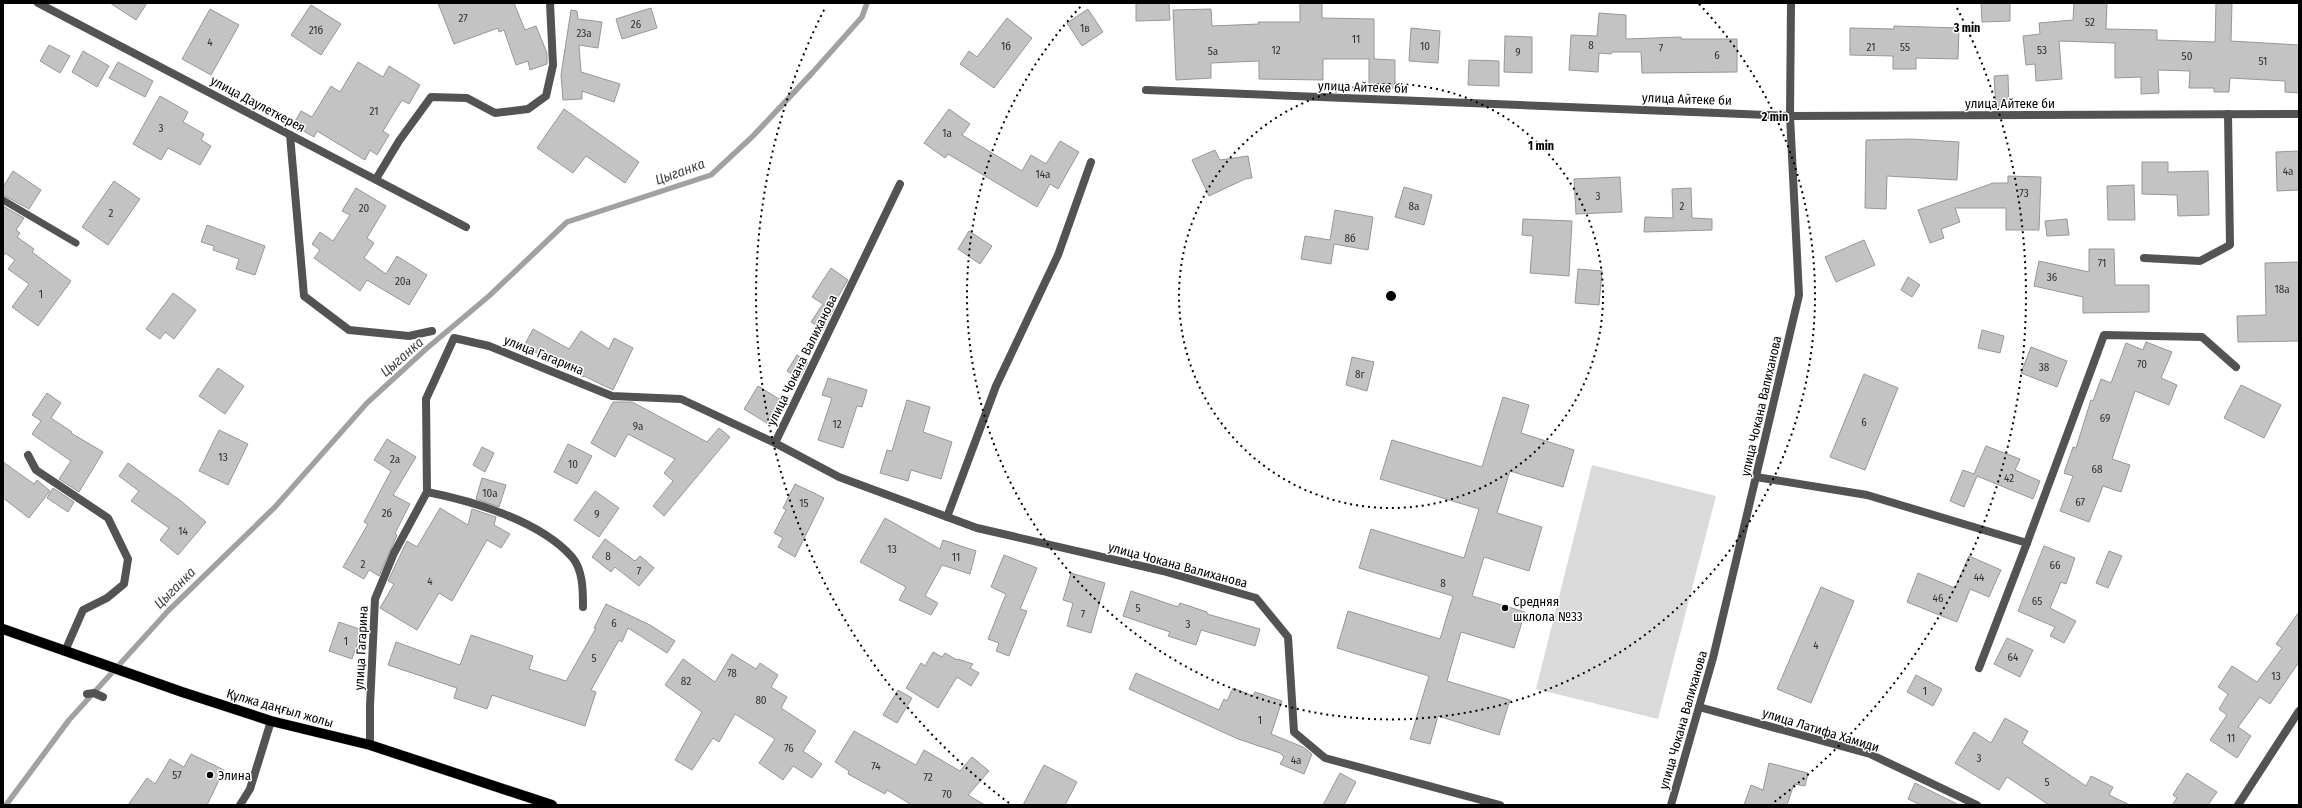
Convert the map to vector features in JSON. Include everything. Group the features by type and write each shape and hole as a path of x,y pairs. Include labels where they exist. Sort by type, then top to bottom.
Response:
{"main road":[{"name":"Құлжа даңғыл жолы","path":"3,629 182,692 271,721 370,745 552,805"}],"street":[{"name":"улица Даулеткерея","path":"38,3 466,227"},
{"path":"376,179 399,141 431,97 466,98 495,113 528,109 546,96 553,65 550,3"},
{"name":"улица Чокана Валиханова","path":"1671,805 1713,658 1800,295 1790,116 1791,3"},
{"name":"улица Айтеке би","path":"1146,90 1790,116 2299,114"},
{"path":"2144,258 2200,261 2230,246 2228,114"},
{"path":"290,135 304,296 349,330 409,336 432,331"},
{"path":"947,517 996,386 1058,256 1091,162"},
{"name":"улица Чокана Валиханова","path":"900,184 775,443 839,478 977,528 1163,571 1256,598 1288,636 1294,732 1325,758 1500,805"},
{"path":"1979,668 2104,334 2202,337 2236,367"},
{"name":"улица Гагарина","path":"370,745 370,706 375,599 394,553 427,492 426,399 454,338 489,346 612,396 681,399 775,443"},
{"path":"28,455 36,470 108,518 128,559 124,584 107,598 83,610 65,651"},
{"path":"1756,477 1867,496 2027,543"},
{"path":"427,492 461,499 518,521 549,537 572,558 583,584 583,607"},
{"path":"87,694 94,694 103,697"},
{"name":"улица Латифа Хамиди","path":"1699,707 1870,754 1976,805"},
{"path":"2238,805 2299,711"},
{"path":"240,805 250,789 271,721"}],"lane":[{"path":"3,200 76,243"}],"shaded area":[{"path":"1592,465 1716,496 1658,719 1536,689"}],"building":[{"path":"110,3 147,3 136,20"},
{"path":"438,3 514,3 525,30 536,26 547,53 547,64 530,70 528,61 516,65 504,30 499,32 498,28 454,44"},
{"path":"1136,3 1169,3 1170,20 1136,21"},
{"path":"1300,3 1322,3 1322,18 1374,19 1374,59 1395,60 1395,88 1369,88 1369,59 1323,59 1323,80 1259,79 1259,61 1211,63 1211,78 1176,80 1173,10 1211,9 1212,26 1259,24 1258,22 1300,22"},
{"path":"1981,3 2010,3 2010,21 1982,22"},
{"path":"2074,3 2107,3 2106,29 2157,30 2157,40 2215,42 2216,3 2232,3 2231,41 2299,45 2299,93 2285,92 2285,81 2230,78 2229,92 2214,92 2214,88 2189,88 2190,71 2158,70 2159,93 2141,94 2141,77 2115,78 2115,43 2059,41 2062,79 2036,81 2035,64 2026,65 2023,36 2040,34 2039,23 2073,20"},
{"path":"311,5 341,24 321,55 291,35"},
{"path":"651,8 657,28 622,39 616,19"},
{"path":"210,9 239,25 211,75 182,59"},
{"path":"1088,9 1103,32 1082,46 1067,23"},
{"path":"571,10 577,11 578,19 602,22 598,48 579,45 581,72 620,84 614,102 582,91 582,99 563,100 561,75"},
{"path":"1599,13 1626,15 1626,39 1681,37 1681,39 1737,39 1737,72 1642,73 1641,52 1612,52 1611,54 1599,53 1598,72 1569,70 1571,35 1597,36"},
{"path":"1007,18 1032,38 994,88 960,64 969,51 977,57"},
{"path":"1894,26 1959,28 1958,59 1916,58 1916,69 1893,69 1893,56 1850,55 1850,28 1894,29"},
{"path":"1411,28 1440,31 1438,63 1409,61"},
{"path":"1505,36 1532,37 1532,73 1504,72"},
{"path":"49,45 70,56 60,73 40,61"},
{"path":"83,51 109,66 97,87 72,72"},
{"path":"1469,60 1499,61 1499,86 1468,85"},
{"path":"118,62 153,81 145,97 109,78"},
{"path":"358,62 383,77 389,66 420,85 409,104 402,100 383,131 389,135 377,155 370,150 365,160 317,131 314,137 293,125 301,111 312,117 331,86 340,92"},
{"path":"2008,75 2009,106 1996,106 1994,76"},
{"path":"160,96 188,112 183,122 204,134 201,140 211,146 200,165 168,148 161,160 133,144"},
{"path":"564,109 639,162 625,183 586,156 573,173 537,148"},
{"path":"949,109 970,124 962,135 1022,171 1031,155 1046,164 1060,141 1079,152 1058,189 1050,184 1037,207 948,154 945,158 924,143"},
{"path":"1910,139 1959,142 1957,180 1887,176 1886,209 1865,208 1866,140"},
{"path":"1215,150 1220,160 1248,156 1252,178 1245,179 1209,196 1192,160"},
{"path":"2299,151 2299,190 2277,191 2276,152"},
{"path":"2142,162 2168,162 2168,172 2208,171 2209,215 2178,216 2177,195 2142,194"},
{"path":"13,171 41,190 29,209 3,195 3,187"},
{"path":"2008,176 2041,177 2039,230 2006,230 2006,208 1955,208 1960,222 1941,229 1944,238 1930,243 1918,210 1993,183 2008,183"},
{"path":"1620,177 1622,212 1576,214 1574,179"},
{"path":"114,181 140,199 108,245 82,227"},
{"path":"2134,185 2135,220 2108,220 2107,186"},
{"path":"1404,187 1432,195 1424,225 1395,217"},
{"path":"356,188 386,206 367,238 374,243 364,258 386,274 397,256 427,275 409,305 367,280 360,291 314,258 320,250 312,244 320,232 333,241 350,215 342,211"},
{"path":"1691,188 1692,218 1712,219 1712,230 1644,232 1645,217 1673,218 1672,189"},
{"path":"3,206 24,218 16,230 20,233 17,237 34,249 32,252 71,281 38,326 12,307 29,284 8,269 15,260 5,253 3,257"},
{"path":"1335,210 1373,217 1368,250 1334,244 1331,264 1301,259 1305,236 1330,240"},
{"path":"1523,219 1572,221 1569,276 1530,273 1533,236 1522,235"},
{"path":"2067,219 2069,235 2047,236 2045,221"},
{"path":"207,225 265,246 255,275 236,269 239,259 213,250 214,246 201,242"},
{"path":"969,231 992,246 980,264 958,249"},
{"path":"1864,240 1875,265 1836,282 1825,257"},
{"path":"2089,249 2114,249 2115,285 2149,285 2149,312 2083,313 2083,297 2034,286 2039,261 2089,272"},
{"path":"2299,262 2299,341 2238,342 2237,316 2266,315 2265,263"},
{"path":"831,268 848,280 832,307 834,308 823,330 811,322 823,304 812,297"},
{"path":"1578,269 1602,271 1599,305 1575,303"},
{"path":"1908,277 1920,285 1912,297 1901,290"},
{"path":"173,293 196,310 174,339 165,332 160,339 146,329"},
{"path":"533,329 569,349 581,331 609,349 614,338 633,348 613,390 584,376 583,377 548,354 546,358 524,346"},
{"path":"1982,330 2004,336 2000,353 1978,348"},
{"path":"2146,342 2172,352 2161,378 2177,385 2169,405 2135,391 2112,459 2130,465 2121,492 2103,486 2089,522 2060,511 2073,476 2064,473 2073,447 2076,448 2091,400 2093,401 2101,379 2111,383 2126,343 2143,350"},
{"path":"2031,347 2067,361 2057,387 2021,373"},
{"path":"797,355 808,362 799,379 787,371"},
{"path":"1352,357 1374,362 1367,391 1346,385"},
{"path":"218,368 244,386 225,414 199,396"},
{"path":"1864,374 1898,388 1865,470 1830,457"},
{"path":"828,378 867,390 862,407 857,406 843,448 818,440 832,398 822,395"},
{"path":"2241,385 2281,405 2264,438 2224,418"},
{"path":"758,386 784,402 770,425 744,409"},
{"path":"47,393 61,403 51,418 72,432 71,433 103,452 79,492 59,479 71,461 32,434 41,421 32,415"},
{"path":"1503,397 1529,405 1521,433 1574,450 1563,487 1510,471 1497,513 1542,527 1529,571 1484,557 1472,596 1525,612 1514,648 1461,632 1447,681 1510,700 1499,735 1438,716 1430,744 1410,739 1429,676 1337,648 1348,611 1440,639 1453,596 1359,568 1371,529 1464,558 1479,509 1380,479 1392,440 1482,467"},
{"path":"907,400 930,407 923,432 952,442 941,479 911,470 908,481 880,473 887,450 892,451"},
{"path":"613,402 632,402 707,442 719,428 730,437 664,516 653,506 673,481 664,473 675,459 628,434 615,457 591,443"},
{"path":"219,430 248,444 228,485 199,471"},
{"path":"387,439 416,457 393,495 410,504 395,533 397,535 379,576 369,570 364,579 343,567 368,524 364,522 391,471 374,460"},
{"path":"568,444 592,456 577,484 554,472"},
{"path":"1986,446 2020,459 2015,470 2040,481 2033,499 1977,476 1964,507 1950,501 1963,470 1974,474"},
{"path":"482,447 494,453 485,472 473,465"},
{"path":"3,462 34,484 37,480 50,491 29,518 3,498"},
{"path":"128,463 181,501 206,522 178,555 160,540 169,528 131,501 139,491 119,476"},
{"path":"482,478 506,485 499,507 476,499"},
{"path":"795,484 824,498 795,557 778,547 783,538 774,533 786,510 783,508"},
{"path":"53,488 74,502 68,512 47,498"},
{"path":"595,491 619,508 599,537 574,520"},
{"path":"440,508 468,525 472,509 496,517 494,525 510,534 501,548 487,540 452,601 439,593 417,630 380,608 394,584 388,581 407,541 417,547"},
{"path":"885,518 940,549 943,540 976,551 970,574 942,565 925,596 938,603 931,615 899,600 906,587 860,562"},
{"path":"605,539 635,561 640,556 654,568 639,586 615,567 611,572 592,557"},
{"path":"2044,546 2075,558 2066,584 2061,582 2050,608 2076,621 2064,643 2050,636 2055,627 2018,611"},
{"path":"2109,551 2122,556 2108,588 2096,583"},
{"path":"1004,555 1037,568 1020,609 1027,611 1009,656 996,651 999,643 988,639 1006,594 991,587"},
{"path":"1969,556 2001,570 1989,597 1970,589 1957,622 1907,602 1918,573 1955,588"},
{"path":"1071,573 1105,583 1091,633 1067,626 1073,603 1063,600"},
{"path":"1821,587 1854,601 1811,703 1777,689"},
{"path":"1131,591 1178,607 1180,603 1207,612 1207,614 1260,629 1255,646 1201,630 1196,645 1168,636 1170,632 1123,616"},
{"path":"606,604 650,625 675,641 667,653 628,628 622,642 619,640 591,690 596,692 585,726 492,695 487,709 454,698 457,688 388,665 396,642 460,665 471,635 533,656 529,669 566,681 596,628 594,628"},
{"path":"2299,612 2299,662 2270,704 2260,697 2238,727 2251,736 2237,758 2210,740 2227,715 2219,709 2228,694 2218,687 2232,666 2257,682 2282,648 2276,644"},
{"path":"339,622 362,630 352,659 329,651"},
{"path":"2007,638 2033,650 2020,677 1994,664"},
{"path":"933,652 942,657 945,653 957,660 958,659 973,664 970,668 979,673 971,686 957,677 938,708 906,688 921,663 925,666"},
{"path":"732,654 756,669 760,663 778,675 771,687 787,697 781,708 816,731 803,751 822,764 812,778 793,766 783,780 759,763 775,739 735,714 719,742 713,738 692,770 675,760 702,712 665,685 683,659 715,682"},
{"path":"1136,673 1219,710 1224,699 1227,701 1233,688 1253,696 1255,692 1282,701 1271,734 1303,747 1312,754 1304,774 1280,764 1284,757 1280,753 1238,739 1129,689"},
{"path":"1916,675 1942,689 1933,706 1907,692"},
{"path":"898,690 912,698 897,723 883,715"},
{"path":"2005,718 2028,731 2022,743 2086,786 2091,776 2113,787 2109,795 2130,805 2049,805 2007,777 1999,790 1955,763 1974,732 1991,743"},
{"path":"854,731 916,765 924,750 960,771 972,757 989,771 968,795 985,805 912,805 887,790 885,794 848,774 849,771 835,762"},
{"path":"191,754 224,770 207,805 128,805 147,778 155,784 170,759 184,767"},
{"path":"1769,763 1808,773 1805,786 1794,784 1787,805 1744,805 1751,785 1763,790"},
{"path":"1044,765 1077,782 1065,805 1023,805"},
{"path":"1340,773 1356,782 1344,805 1323,805"},
{"path":"2187,773 2217,792 2208,805 2172,805 2177,798 2173,795"},
{"path":"1915,783 1959,805 1921,805 1908,799"}],"waterway":[{"name":"Цыганка","path":"6,805 69,720 168,611 275,507 367,403 426,349 489,296 567,222 711,175 753,136 813,72 862,17 867,3"}],"place":[{"name":"Средняя шклола №33","path":"1505,608"},
{"name":"Элина","path":"210,775"}]}
